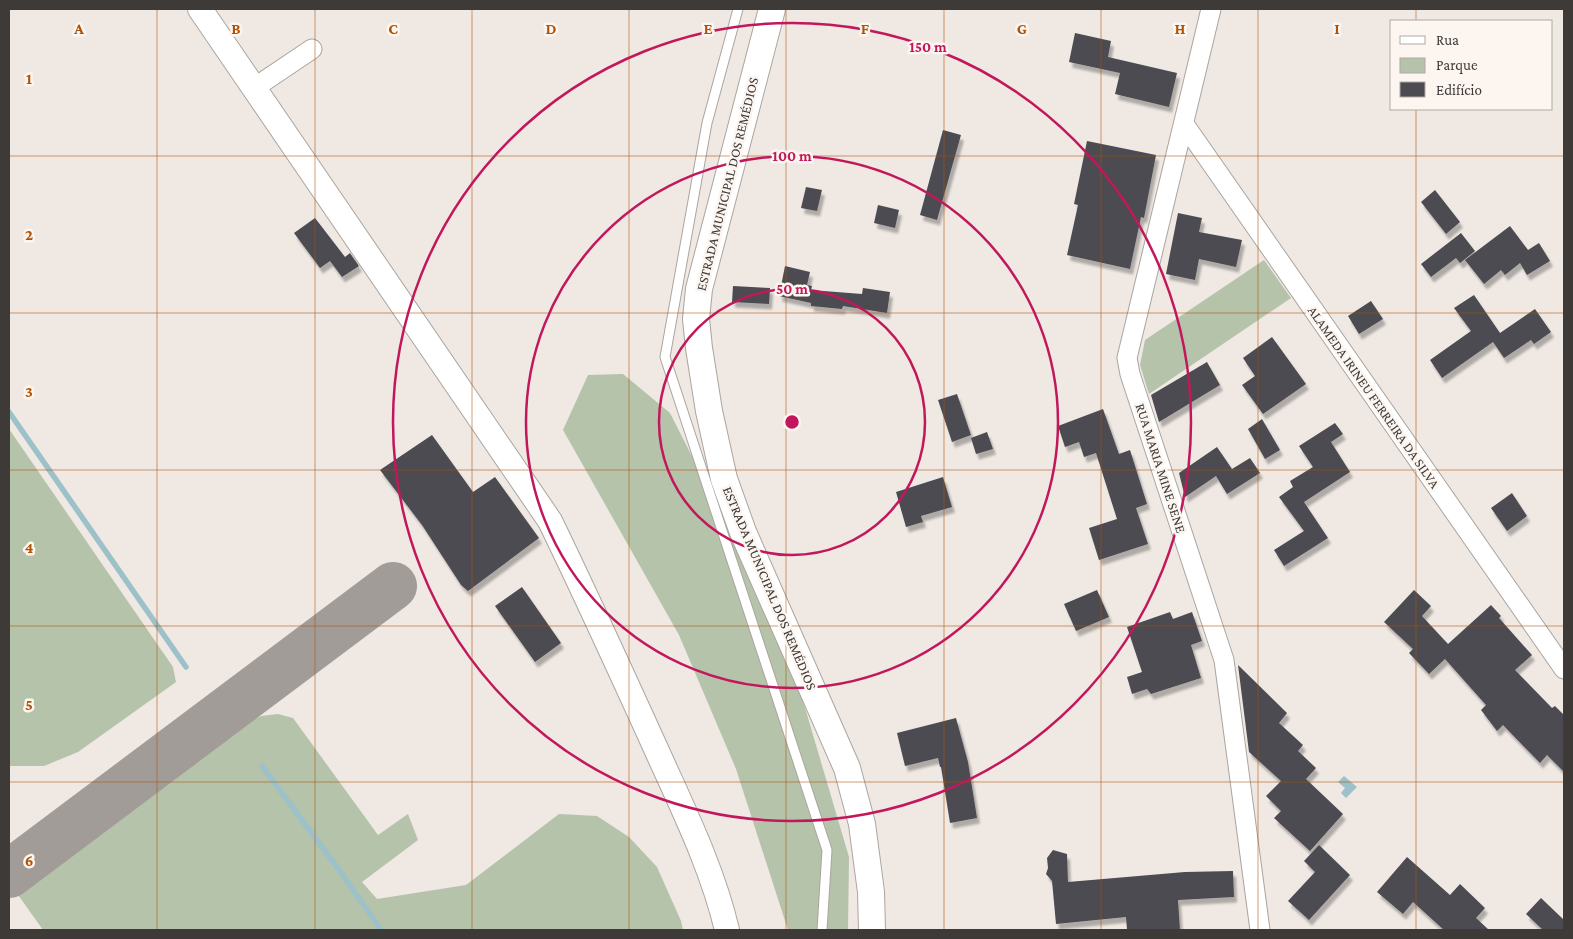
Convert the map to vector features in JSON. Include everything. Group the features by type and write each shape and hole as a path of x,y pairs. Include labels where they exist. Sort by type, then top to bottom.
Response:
{"main road":[{"name":"ESTRADA MUNICIPAL DOS REMÉDIOS","path":"772,9 699,289 696,319 698,348 724,479 743,532 847,768 862,824 871,892 872,930"}],"street":[{"path":"200,9 550,521 583,588 690,824 712,877 727,930"},
{"name":"RUA MARIA MINE SENE","path":"1211,9 1127,358 1130,374 1224,660 1260,930"},
{"path":"254,88 312,49"},
{"name":"ALAMEDA IRINEU FERREIRA DA SILVA","path":"1184,124 1564,669"}],"lane":[{"path":"738,9 707,123 665,357 827,850 822,930"}],"green space":[{"path":"1264,260 1291,298 1149,394 1140,365 1145,340"},
{"path":"623,374 670,413 724,519 798,684 849,857 848,930 788,930 736,769 679,635 563,430 588,375"},
{"path":"9,429 173,667 176,682 78,752 44,766 9,766"},
{"path":"278,714 293,718 378,835 408,814 418,840 362,882 377,899 466,885 559,814 597,816 629,837 657,867 681,921 683,930 43,930 16,892 246,723 261,716"}],"water":[{"path":"1344,776 1357,787 1346,798 1341,793 1345,788 1338,782"}],"building":[{"path":"1075,33 1111,41 1108,57 1177,73 1169,107 1115,94 1120,73 1069,62"},
{"path":"943,130 961,135 937,220 920,215"},
{"path":"1087,141 1156,155 1144,218 1141,217 1130,269 1067,255 1078,205 1074,204"},
{"path":"806,187 822,190 817,211 801,208"},
{"path":"1435,190 1460,222 1446,234 1421,202"},
{"path":"878,205 899,210 895,228 874,223"},
{"path":"1178,213 1202,218 1199,232 1242,240 1236,267 1199,259 1195,280 1166,274"},
{"path":"315,218 345,257 350,253 359,266 342,277 330,261 320,268 294,233"},
{"path":"1510,226 1528,250 1539,243 1550,261 1527,275 1520,263 1505,275 1501,270 1484,284 1465,260"},
{"path":"1461,233 1475,251 1460,263 1456,258 1431,277 1421,264"},
{"path":"785,266 810,272 807,285 812,286 811,290 862,294 863,288 890,292 887,313 843,306 842,309 811,306 811,303 779,296"},
{"path":"733,286 770,288 769,304 732,302"},
{"path":"1474,295 1500,333 1535,309 1551,332 1534,344 1531,340 1504,358 1493,342 1442,378 1430,360 1471,331 1454,308"},
{"path":"1371,301 1383,319 1359,334 1348,316"},
{"path":"1272,337 1306,384 1263,414 1242,385 1255,376 1243,358"},
{"path":"1207,362 1220,385 1159,422 1151,395"},
{"path":"957,394 971,435 952,442 938,400"},
{"path":"1103,409 1119,454 1130,450 1147,504 1136,508 1148,544 1099,560 1089,528 1117,519 1096,453 1084,457 1079,442 1065,447 1058,426"},
{"path":"1262,419 1280,450 1265,459 1248,429"},
{"path":"1335,423 1343,434 1331,442 1350,472 1304,502 1328,538 1284,566 1274,550 1304,531 1279,497 1293,487 1290,481 1313,467 1299,446"},
{"path":"987,432 993,449 976,454 971,438"},
{"path":"432,435 473,492 495,477 539,538 468,591 461,585 422,525 380,470"},
{"path":"1217,447 1232,469 1250,458 1260,473 1227,494 1216,476 1185,497 1179,473"},
{"path":"943,477 952,507 921,516 923,522 906,527 896,492"},
{"path":"1512,493 1527,516 1507,531 1491,508"},
{"path":"522,587 561,643 535,662 495,606"},
{"path":"1097,590 1109,617 1076,631 1064,604"},
{"path":"1414,590 1431,606 1422,616 1448,644 1491,605 1501,616 1499,618 1532,655 1515,670 1552,708 1555,706 1564,715 1564,772 1547,755 1540,763 1503,725 1497,731 1481,710 1486,705 1445,659 1429,674 1409,653 1413,649 1384,622"},
{"path":"1170,612 1173,619 1192,612 1202,641 1191,645 1201,678 1151,694 1147,689 1132,694 1127,677 1142,672 1127,627"},
{"path":"1238,665 1287,713 1279,723 1303,745 1298,751 1316,768 1306,779 1343,814 1310,851 1274,818 1281,811 1266,796 1281,781 1249,752"},
{"path":"956,718 968,762 977,818 950,823 938,758 905,766 897,733"},
{"path":"1319,845 1350,875 1309,920 1288,901 1315,872 1304,861"},
{"path":"1053,850 1067,854 1068,882 1185,872 1233,871 1234,897 1178,900 1180,930 1127,930 1126,917 1056,924 1052,881 1046,874 1048,868 1047,858"},
{"path":"1407,857 1450,895 1460,884 1485,908 1476,918 1489,930 1444,930 1413,902 1403,914 1377,892"},
{"path":"1541,898 1564,920 1564,930 1543,930 1526,914"}],"waterway":[{"path":"9,412 186,667"},
{"path":"262,766 381,930"}],"taxiway":[{"path":"9,874 393,586"}]}
